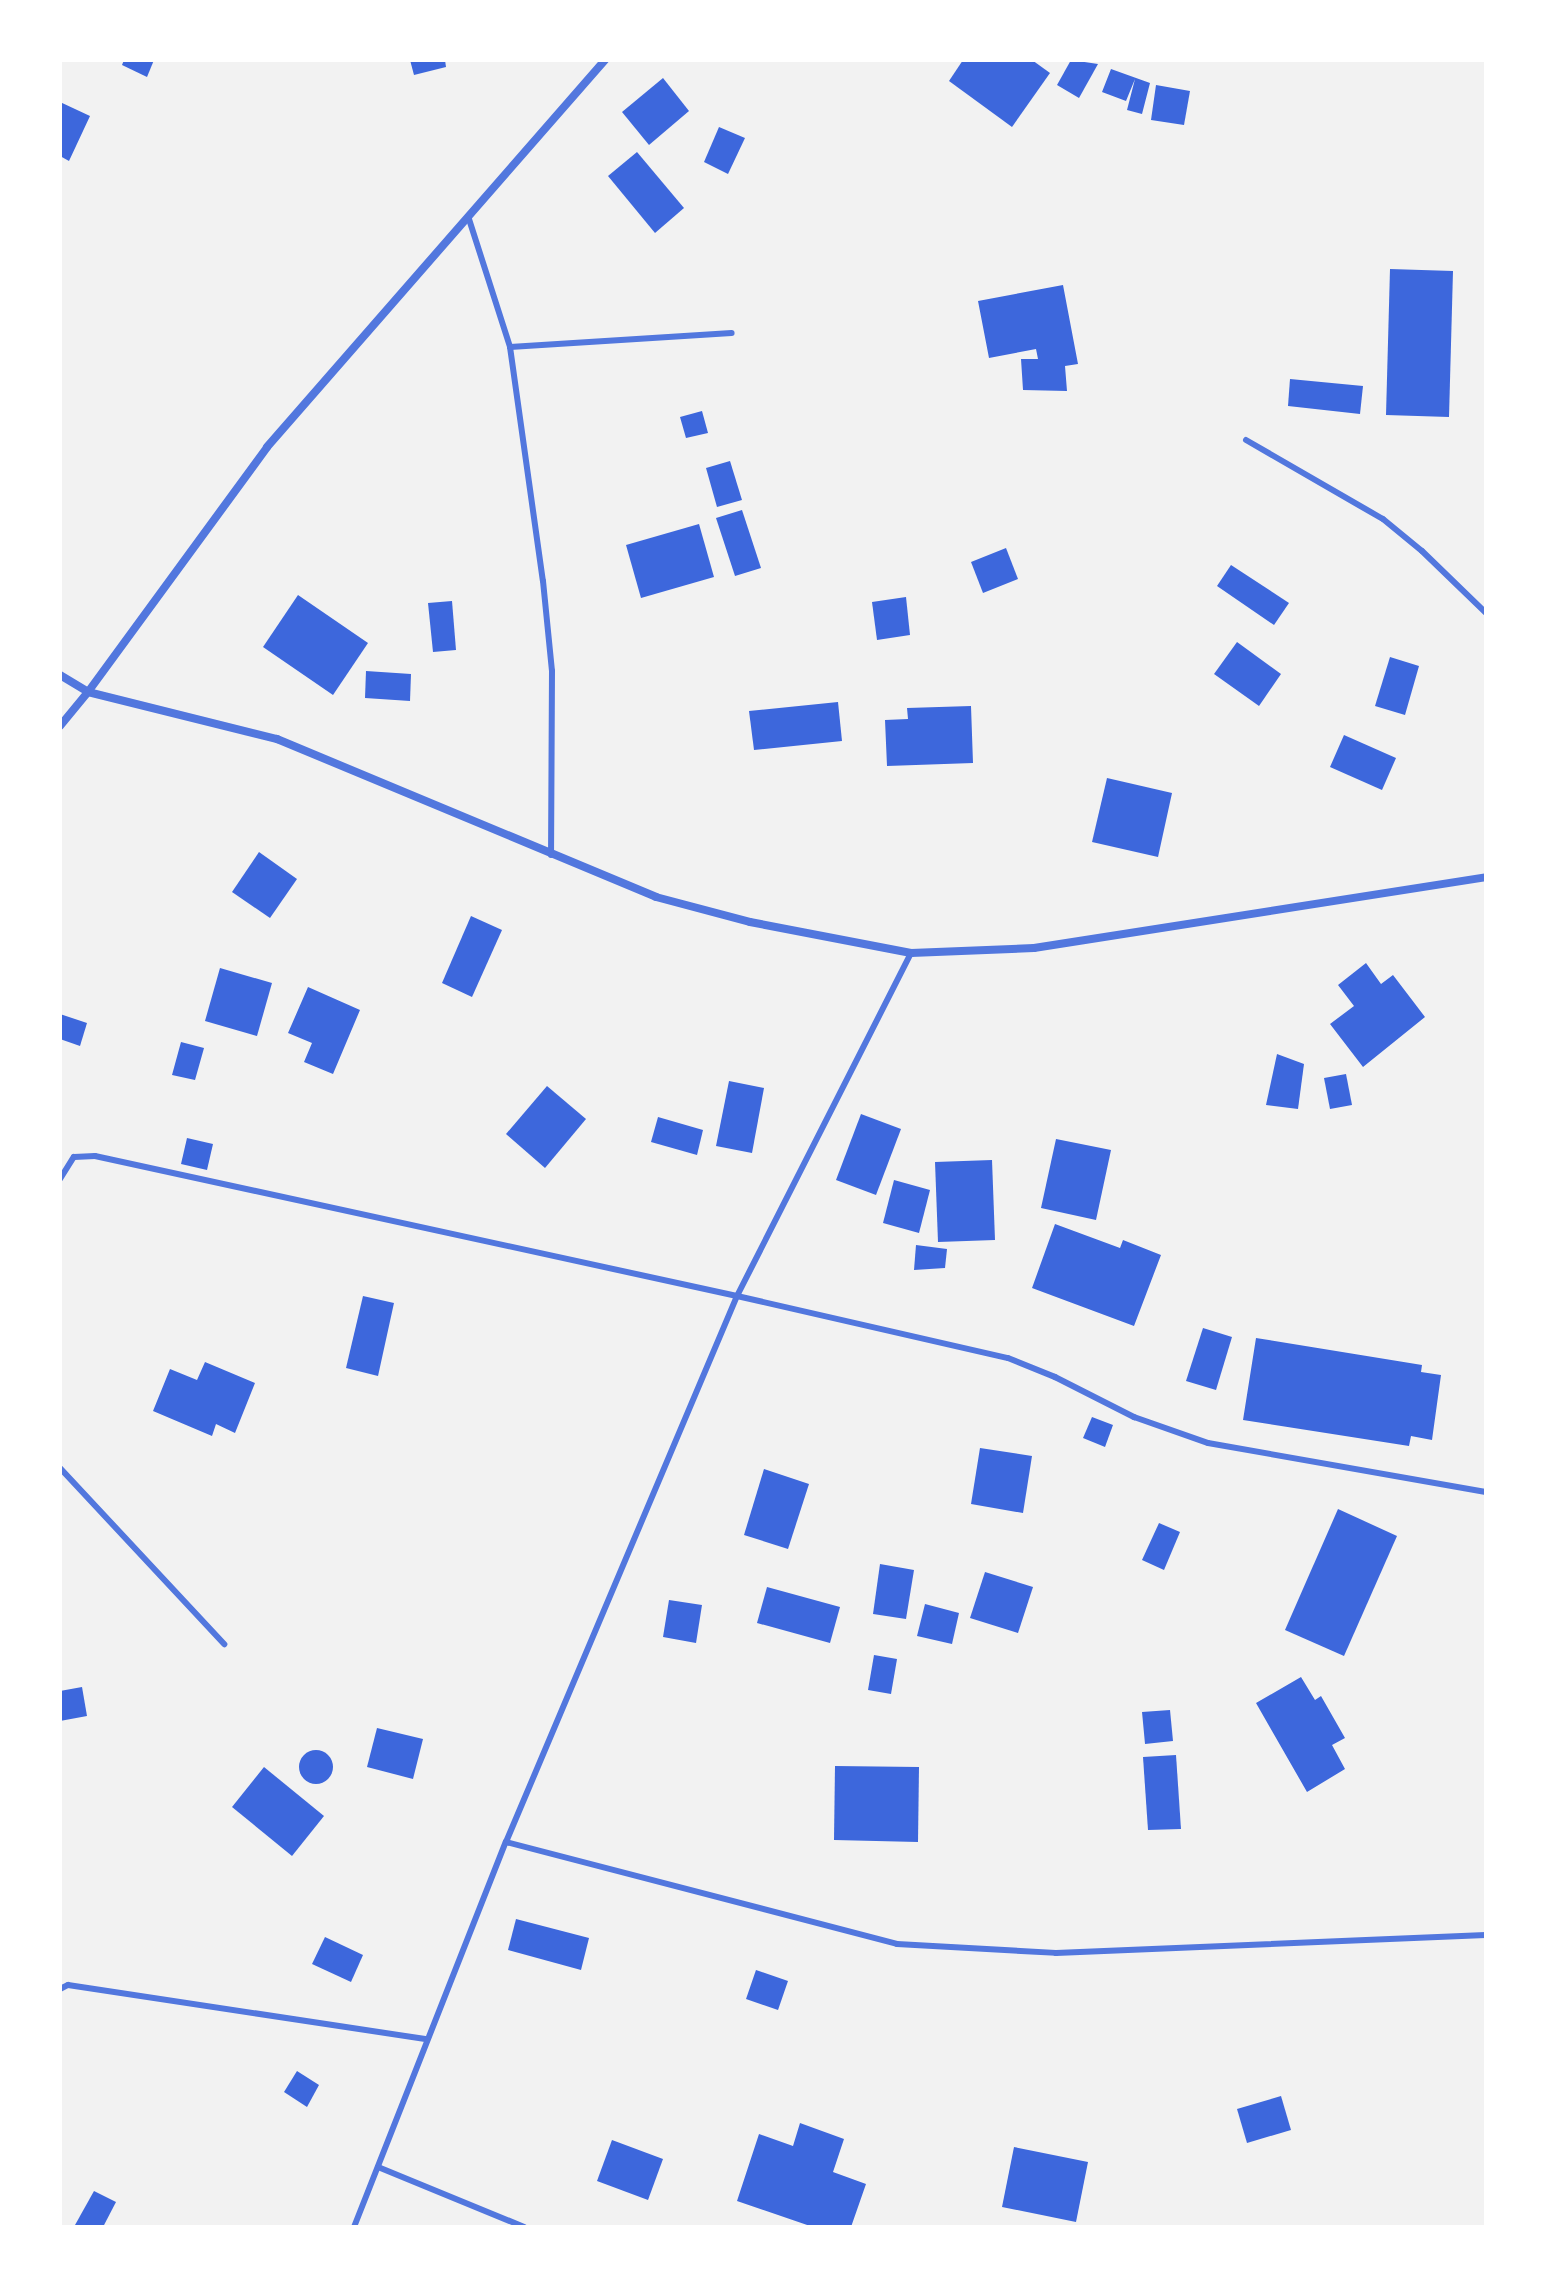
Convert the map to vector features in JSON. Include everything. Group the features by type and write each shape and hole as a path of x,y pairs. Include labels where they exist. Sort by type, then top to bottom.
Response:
{"street":[{"path":"60,726 267,447 605,60"},
{"path":"60,675 88,692 277,739 656,897 699,910 911,953 1063,944 1486,877"}],"lane":[{"path":"468,216 510,347 549,632 551,855"},
{"path":"510,347 732,333"},
{"path":"1246,440 1383,519 1422,551 1486,613"},
{"path":"354,2227 506,1842 737,1296 911,953"},
{"path":"60,1179 74,1157 95,1156 737,1296 1008,1358 1055,1377 1134,1417 1208,1443 1486,1492"},
{"path":"60,1468 224,1644"},
{"path":"506,1842 897,1944 1056,1953 1486,1935"},
{"path":"60,1989 68,1985 427,2039"},
{"path":"378,2167 524,2227"}],"building":[{"path":"124,60 154,60 147,77 122,65"},
{"path":"410,60 445,60 446,67 414,75"},
{"path":"963,60 1032,60 1050,73 1012,127 949,81"},
{"path":"1071,60 1098,64 1079,98 1057,85"},
{"path":"1111,69 1150,83 1142,114 1127,110 1135,79 1126,101 1102,92"},
{"path":"663,78 689,111 649,145 622,112"},
{"path":"1156,85 1190,91 1184,125 1151,120"},
{"path":"60,102 90,116 69,161 60,156"},
{"path":"719,127 745,138 728,174 704,162"},
{"path":"637,152 684,208 655,233 608,176"},
{"path":"1390,269 1453,271 1449,417 1386,415"},
{"path":"1063,285 1078,364 1065,366 1067,391 1023,390 1021,359 1038,359 1036,349 989,358 978,301"},
{"path":"1290,379 1363,386 1360,414 1288,406"},
{"path":"702,411 708,433 686,438 680,417"},
{"path":"730,461 742,500 717,507 706,468"},
{"path":"742,510 761,568 735,576 716,518"},
{"path":"699,524 714,577 641,598 626,545"},
{"path":"1006,548 1018,579 983,593 971,562"},
{"path":"1231,565 1289,603 1274,625 1217,586"},
{"path":"298,595 368,643 333,695 263,647"},
{"path":"906,597 910,635 877,640 872,602"},
{"path":"452,601 456,650 433,652 428,603"},
{"path":"1237,642 1281,674 1259,706 1214,674"},
{"path":"1390,657 1419,666 1405,715 1375,706"},
{"path":"366,671 411,674 410,701 365,698"},
{"path":"838,702 842,741 754,750 749,711"},
{"path":"971,706 973,763 887,766 885,720 908,719 907,708"},
{"path":"1344,735 1396,758 1382,790 1330,767"},
{"path":"1107,778 1172,793 1158,857 1092,842"},
{"path":"259,852 297,879 270,918 232,892"},
{"path":"471,916 502,930 472,997 442,983"},
{"path":"1366,963 1381,984 1393,975 1425,1017 1363,1067 1330,1024 1354,1006 1338,985"},
{"path":"220,968 272,983 257,1036 205,1021"},
{"path":"308,987 360,1010 333,1074 304,1062 312,1043 288,1033"},
{"path":"60,1014 87,1023 80,1046 60,1039"},
{"path":"181,1042 204,1048 195,1080 172,1075"},
{"path":"1277,1054 1304,1064 1298,1109 1266,1105"},
{"path":"1346,1074 1352,1105 1330,1109 1324,1078"},
{"path":"729,1081 764,1088 752,1153 716,1146"},
{"path":"547,1086 586,1119 545,1168 506,1134"},
{"path":"861,1114 901,1129 876,1195 836,1180"},
{"path":"658,1117 703,1130 697,1155 651,1142"},
{"path":"187,1138 213,1144 207,1170 181,1164"},
{"path":"1056,1139 1111,1150 1096,1220 1041,1208"},
{"path":"992,1160 995,1240 938,1242 935,1162"},
{"path":"894,1180 930,1190 919,1233 883,1223"},
{"path":"1055,1224 1120,1248 1123,1240 1161,1255 1134,1326 1032,1288"},
{"path":"916,1245 947,1249 945,1268 914,1270"},
{"path":"363,1296 394,1303 378,1376 346,1368"},
{"path":"1203,1328 1232,1337 1216,1390 1186,1381"},
{"path":"1256,1338 1422,1365 1421,1372 1441,1375 1432,1440 1411,1436 1409,1446 1243,1420"},
{"path":"205,1362 255,1383 235,1433 216,1424 212,1436 153,1411 170,1369 197,1380"},
{"path":"1092,1417 1113,1425 1105,1447 1083,1438"},
{"path":"980,1448 1032,1456 1023,1513 971,1504"},
{"path":"764,1469 809,1484 788,1549 744,1535"},
{"path":"1338,1509 1397,1536 1344,1656 1285,1630"},
{"path":"1159,1523 1180,1532 1164,1570 1142,1560"},
{"path":"880,1564 914,1570 906,1619 873,1614"},
{"path":"985,1572 1033,1587 1018,1633 970,1618"},
{"path":"767,1587 840,1607 830,1643 757,1623"},
{"path":"669,1600 702,1605 696,1643 663,1637"},
{"path":"925,1604 959,1613 952,1644 917,1636"},
{"path":"874,1655 897,1659 891,1694 868,1690"},
{"path":"1301,1677 1315,1700 1321,1696 1345,1738 1332,1745 1345,1769 1307,1792 1256,1703"},
{"path":"82,1687 87,1716 60,1721 60,1691"},
{"path":"1170,1710 1173,1741 1145,1744 1142,1712"},
{"path":"377,1728 423,1739 413,1779 367,1767"},
{"path":"316,1750 328,1755 333,1767 328,1779 316,1784 304,1779 299,1767 304,1755"},
{"path":"1176,1755 1181,1829 1148,1830 1143,1757"},
{"path":"835,1766 919,1767 918,1842 834,1840"},
{"path":"264,1767 324,1816 292,1856 232,1807"},
{"path":"516,1919 589,1938 581,1970 508,1950"},
{"path":"325,1937 363,1955 351,1982 312,1964"},
{"path":"756,1970 788,1981 778,2010 746,1999"},
{"path":"297,2071 319,2085 307,2107 284,2092"},
{"path":"1281,2096 1291,2130 1247,2143 1237,2109"},
{"path":"800,2123 844,2139 833,2172 866,2184 851,2227 813,2227 737,2201 759,2134 793,2146"},
{"path":"612,2140 663,2159 648,2200 597,2181"},
{"path":"1014,2147 1088,2162 1076,2222 1002,2207"},
{"path":"94,2191 116,2202 103,2227 78,2227 75,2225"}]}
